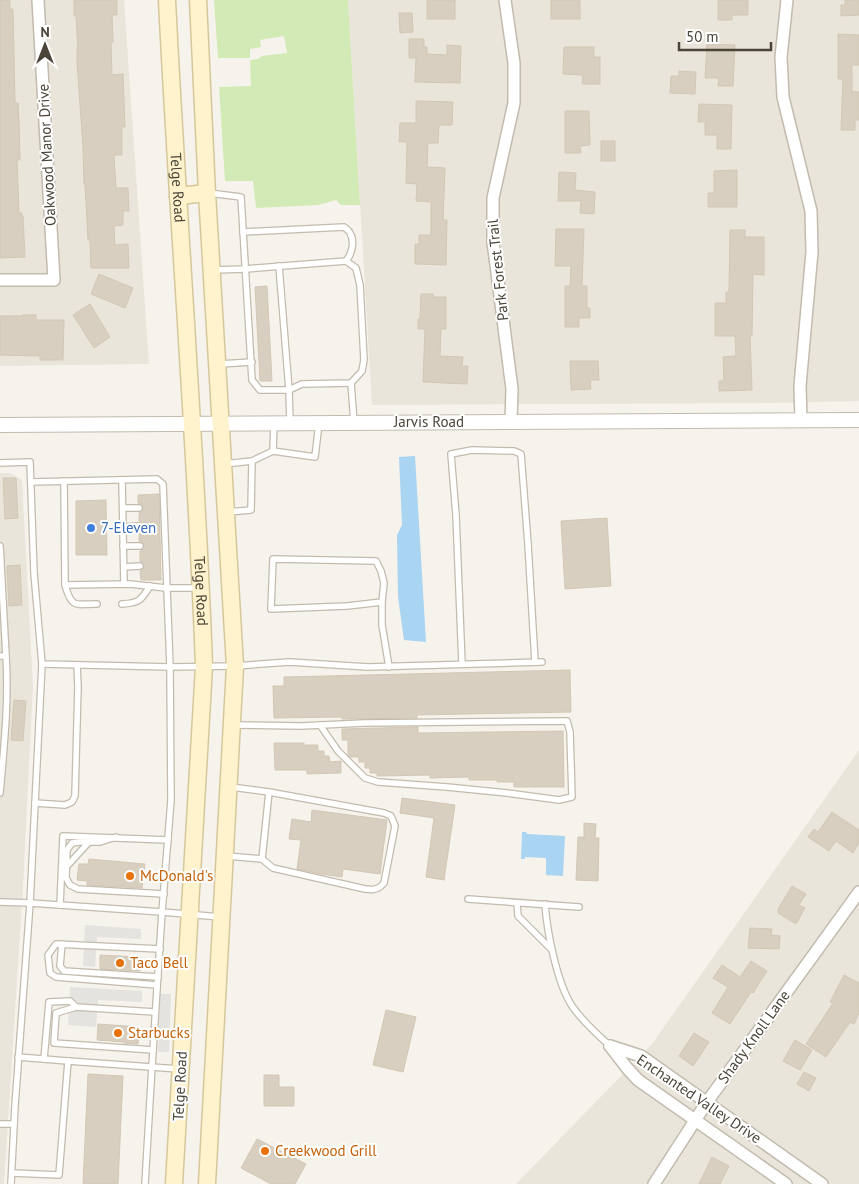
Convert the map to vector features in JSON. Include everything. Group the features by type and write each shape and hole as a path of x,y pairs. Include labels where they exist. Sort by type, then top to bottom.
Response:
{"main road":[{"name":"Telge Road","path":"166,0 192,424 204,666 174,1184"},
{"name":"Telge Road","path":"198,0 207,193 235,666 207,1184"},
{"path":"178,196 207,193"}],"street":[{"name":"Oakwood Manor Drive","path":"0,280 54,280 38,0"},
{"name":"Park Forest Trail","path":"505,0 514,63 514,103 492,198 492,242 512,389 511,422"},
{"path":"787,0 781,57 783,97 811,211 812,252 800,386 801,420"},
{"name":"Jarvis Road","path":"0,425 859,420"},
{"name":"Shady Knoll Lane","path":"654,1184 707,1102 859,892"},
{"name":"Enchanted Valley Drive","path":"610,1046 641,1056 822,1184"},
{"name":"Enchanted Valley Drive","path":"610,1046 638,1080 786,1184"}],"lane":[{"path":"207,193 240,196 243,232 245,269 252,362 252,380 260,390 289,390 302,384 350,383 362,371 364,360 360,284 356,268 346,261 245,269 212,270"},
{"path":"243,232 344,226 350,233 353,246 346,261"},
{"path":"279,266 290,424"},
{"path":"217,364 252,362"},
{"path":"350,383 354,423"},
{"path":"223,464 252,461 273,451 315,457 318,423"},
{"path":"273,451 274,424"},
{"path":"42,664 170,667 235,666 289,662 389,667 538,662 521,454 514,452 472,450 451,454 456,515 462,664"},
{"path":"226,513 251,510 252,461"},
{"path":"0,463 30,462 34,573 42,664 30,903 18,1057 11,1184"},
{"path":"31,482 157,479 163,484 162,526 170,667 171,800 155,1012 145,1184"},
{"path":"122,480 124,584"},
{"path":"64,481 66,585 70,600 75,604 98,604"},
{"path":"122,508 138,508"},
{"path":"123,527 139,526"},
{"path":"0,546 3,656 8,677 0,792"},
{"path":"123,546 140,546"},
{"path":"382,602 347,606 271,609 273,560 376,561 382,571 384,583 382,625 389,667"},
{"path":"124,567 140,566"},
{"path":"66,585 124,584 166,588 201,588"},
{"path":"122,604 131,604 141,600 150,586"},
{"path":"35,803 65,805 72,802 75,796 77,664"},
{"path":"232,725 288,726 364,723 567,721 570,732 572,797 559,800 507,793 378,782 364,778 338,751 320,725"},
{"path":"225,856 262,860 273,868 375,890 384,883 395,826 391,816 384,813 269,792 229,787"},
{"path":"262,860 269,792"},
{"path":"60,905 63,836 168,840"},
{"path":"116,837 100,842 72,843 67,850 66,878 70,885 78,889 164,894"},
{"path":"67,866 88,842"},
{"path":"468,900 579,907"},
{"path":"0,902 162,912 222,918"},
{"path":"517,903 518,916 553,951"},
{"path":"545,904 546,922 560,978 572,1005 586,1024 610,1046"},
{"path":"58,944 160,949"},
{"path":"58,944 60,966 64,970 158,977"},
{"path":"58,944 48,955 50,972 56,977 157,985"},
{"path":"44,1059 49,1002 70,1001 76,1007"},
{"path":"153,1050 54,1043 56,1013 76,1007 155,1012"},
{"path":"18,1057 181,1069"},
{"path":"12,1173 59,1175 68,1061"},
{"path":"0,1124 14,1124"}],"shaded area":[{"path":"0,0 124,0 149,364 0,366"},
{"path":"348,0 859,0 859,401 372,405"},
{"path":"0,473 10,473 22,480 33,686 23,887 4,1184 0,1184"},
{"path":"859,750 859,1184 516,1184 652,1044"},
{"path":"85,925 141,929 141,939 97,937 95,967 83,966"},
{"path":"70,987 142,991 142,1002 98,1000 96,1027 68,1025"},
{"path":"160,994 171,994 169,1052 158,1052"}],"green space":[{"path":"214,0 348,0 360,205 341,205 336,200 318,205 256,208 253,181 225,181 219,87 251,86 250,60 258,59 262,56 287,53 284,36 260,40 261,47 250,49 250,58 218,58"}],"water":[{"path":"415,456 426,642 404,640 398,597 397,535 402,525 399,457"},
{"path":"522,832 527,834 565,836 563,876 546,875 546,858 525,857 525,859 521,859"}],"building":[{"path":"0,0 10,0 10,9 13,9 15,103 18,103 19,121 20,160 17,160 19,213 22,213 23,216 25,257 0,258"},
{"path":"74,0 117,0 117,15 112,15 112,75 123,74 125,127 122,127 122,155 114,155 116,188 128,188 129,211 123,211 123,225 114,226 115,245 128,244 129,268 91,268 84,184"},
{"path":"427,0 455,0 455,19 427,19"},
{"path":"551,0 580,0 580,19 551,19"},
{"path":"718,0 748,0 748,15 732,15 732,20 718,20"},
{"path":"845,0 859,0 859,15 841,16 841,5 845,5"},
{"path":"399,13 412,13 413,32 400,33"},
{"path":"838,34 859,35 859,65 852,65 852,91 859,92 859,120 855,120 855,130 841,130 843,79 838,79"},
{"path":"409,39 424,39 424,47 427,47 427,54 447,55 447,45 461,46 460,83 415,82 416,58 409,58"},
{"path":"707,44 735,45 733,86 718,86 719,78 705,78"},
{"path":"564,47 594,47 594,57 600,57 600,84 582,84 583,75 563,74"},
{"path":"679,71 696,72 695,94 670,93 671,76 679,76"},
{"path":"416,101 453,102 452,125 439,125 438,143 428,143 427,167 445,168 443,220 447,220 446,265 415,264 415,244 419,244 419,235 431,235 431,202 416,201 417,184 406,183 407,142 399,142 400,123 416,123"},
{"path":"699,104 732,105 731,149 717,149 717,135 705,135 705,122 698,122"},
{"path":"565,111 589,111 590,145 580,146 581,153 565,153"},
{"path":"601,141 615,141 615,161 601,161"},
{"path":"737,170 737,207 708,207 708,193 714,193 714,171"},
{"path":"559,172 576,173 575,190 595,192 594,214 580,213 581,201 558,201"},
{"path":"556,229 584,229 582,286 587,286 587,308 590,308 590,318 579,318 579,327 565,327 565,286 570,286 571,266 555,266"},
{"path":"730,230 745,230 745,237 764,237 764,275 753,274 752,336 750,336 752,390 719,391 719,381 724,381 723,357 736,356 735,336 715,336 715,303 726,303 726,292 729,292"},
{"path":"99,274 133,288 125,308 91,294"},
{"path":"267,286 272,381 260,381 255,287"},
{"path":"421,294 433,294 433,297 446,297 446,329 441,329 440,356 463,357 462,366 468,366 467,384 423,382 425,329 418,329"},
{"path":"90,304 110,337 94,348 73,315"},
{"path":"36,315 36,320 64,320 63,360 40,360 40,356 0,355 0,316"},
{"path":"570,361 598,361 599,380 590,380 591,389 571,390"},
{"path":"3,478 16,478 18,518 5,519"},
{"path":"159,494 161,580 141,580 140,571 145,566 140,561 140,551 145,546 143,542 139,541 139,531 144,526 139,521 139,513 144,508 142,504 138,503 138,495"},
{"name":"7-Eleven","path":"106,500 107,555 76,555 76,501"},
{"path":"607,518 611,586 565,589 561,521"},
{"path":"20,565 22,605 9,606 7,566"},
{"path":"570,670 571,712 417,715 417,718 274,718 273,686 284,686 284,677"},
{"path":"14,700 26,701 23,741 11,740"},
{"path":"418,727 418,733 563,731 564,787 514,787 514,782 469,780 469,777 430,778 430,775 377,776 377,773 370,773 370,768 365,768 365,762 359,762 359,757 350,757 348,754 348,740 342,740 342,729"},
{"path":"274,743 318,745 318,751 324,751 324,756 329,756 330,762 341,761 341,773 307,774 307,770 275,770"},
{"path":"402,798 455,805 444,880 426,877 434,818 400,813"},
{"path":"312,810 387,820 380,874 343,869 342,877 297,869 301,840 289,839 292,819 311,822"},
{"path":"832,812 859,830 859,843 853,853 836,841 829,851 808,837 814,829 818,832"},
{"path":"584,823 596,824 595,838 599,838 598,881 576,880 578,837 584,837"},
{"path":"89,859 145,864 142,888 87,885 87,881 77,880 79,864 88,864"},
{"path":"792,886 806,894 799,905 805,908 796,924 778,913 778,909"},
{"path":"750,928 772,929 771,935 780,936 779,949 748,948"},
{"name":"Taco Bell","path":"100,955 140,957 140,971 100,969"},
{"path":"751,961 767,971 730,1024 712,1013 728,987 713,978 722,965 740,977"},
{"path":"844,975 859,983 859,1013 854,1024 850,1022 826,1057 806,1044 833,1003 830,1002"},
{"path":"386,1010 416,1017 403,1072 373,1065"},
{"name":"Starbucks","path":"98,1024 140,1027 138,1044 97,1040"},
{"path":"694,1033 709,1042 693,1066 679,1056"},
{"path":"795,1040 812,1050 800,1070 783,1061"},
{"path":"804,1072 816,1078 809,1091 797,1084"},
{"path":"88,1074 123,1076 118,1184 83,1184"},
{"path":"264,1075 279,1075 279,1087 294,1087 294,1106 264,1106"},
{"name":"Creekwood Grill","path":"257,1139 306,1164 295,1184 271,1184 241,1168"},
{"path":"712,1157 729,1166 720,1184 699,1184"}],"place":[{"name":"7-Eleven","path":"91,528"},
{"name":"McDonald's","path":"130,876"},
{"name":"Taco Bell","path":"120,963"},
{"name":"Starbucks","path":"118,1033"},
{"name":"Creekwood Grill","path":"265,1151"}]}
